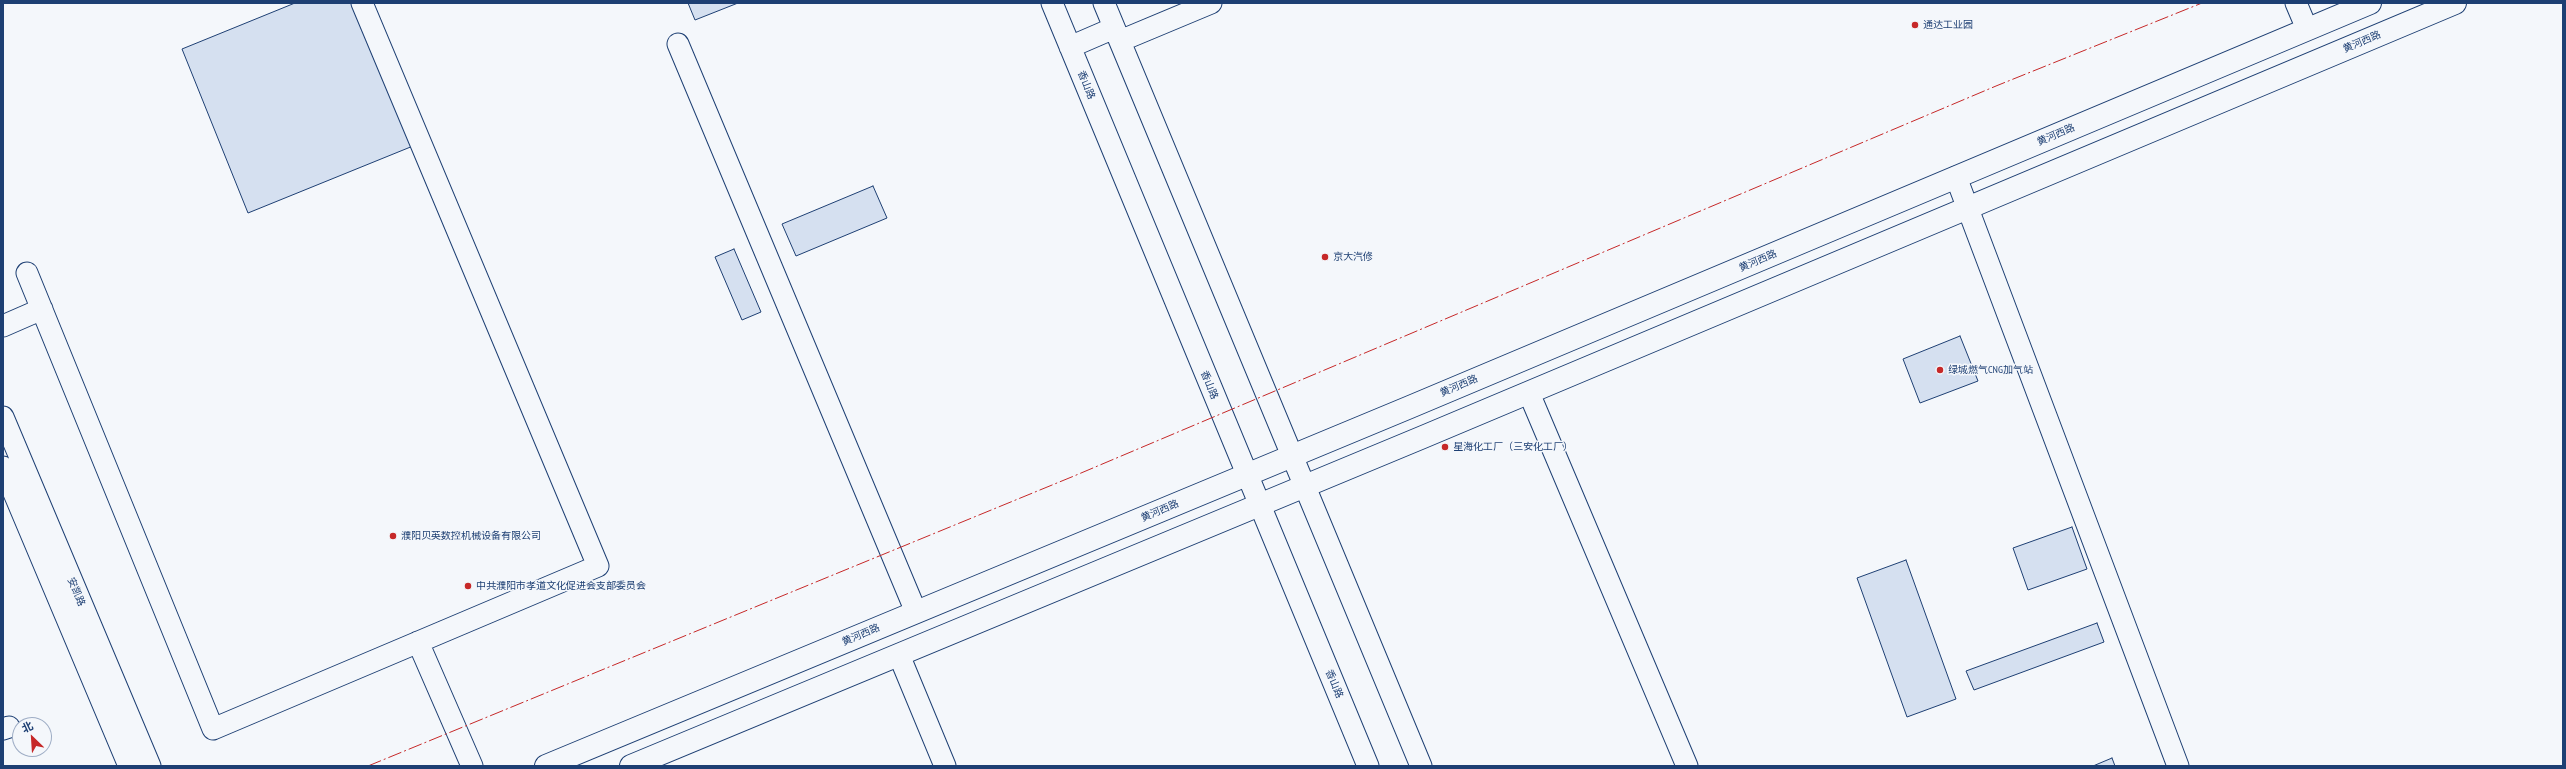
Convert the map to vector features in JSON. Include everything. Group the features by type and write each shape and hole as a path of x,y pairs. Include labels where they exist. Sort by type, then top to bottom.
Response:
{"main road":[{"name":"黄河西路","path":"546,766 1247,475 2370,3"},
{"name":"黄河西路","path":"631,766 1529,393 2455,3"}],"street":[{"path":"27,273 213,729 598,566 362,3"},
{"name":"香山路","path":"1052,3 1368,766"},
{"path":"1104,3 1421,766"},
{"path":"1070,47 1117,34 1211,3"},
{"path":"2296,3 2307,30"},
{"path":"678,44 916,612"},
{"path":"1956,177 2178,766"},
{"path":"3,326 42,309"},
{"path":"1529,393 1687,766"},
{"name":"安凯路","path":"3,417 150,766"},
{"name":"安凯路","path":"3,467 129,766"},
{"path":"418,642 472,766"},
{"path":"898,655 945,766"}],"building":[{"path":"295,3 355,3 413,146 248,213 182,49"},
{"path":"688,3 738,3 695,20"},
{"path":"873,186 887,218 796,256 782,224"},
{"path":"734,249 761,312 742,320 715,257"},
{"name":"绿城燃气CNG加气站","path":"1960,336 1978,381 1920,403 1903,359"},
{"path":"2072,527 2087,569 2028,590 2013,548"},
{"path":"1906,560 1956,699 1907,717 1857,578"},
{"path":"2097,623 2104,642 1974,690 1966,671"},
{"path":"2112,758 2115,766 2093,766"}],"power":[{"path":"368,766 1074,476 1996,86 2202,3"}],"place":[{"name":"通达工业园","path":"1915,25"},
{"name":"京大汽修","path":"1325,257"},
{"name":"绿城燃气CNG加气站","path":"1940,370"},
{"name":"星海化工厂（三安化工厂）","path":"1445,447"},
{"name":"濮阳贝英数控机械设备有限公司","path":"393,536"},
{"name":"中共濮阳市孝道文化促进会支部委员会","path":"468,586"}]}
